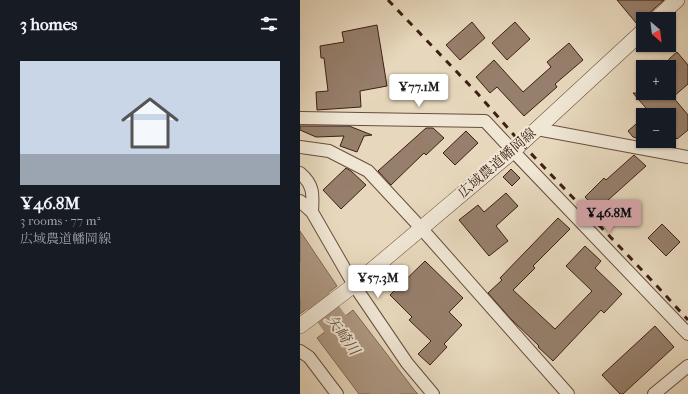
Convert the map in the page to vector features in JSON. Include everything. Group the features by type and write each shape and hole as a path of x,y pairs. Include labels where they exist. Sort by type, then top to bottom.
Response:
{"street":[{"path":"664,12 677,0"},
{"name":"広域農道幡岡線","path":"300,326 350,288 513,151 636,37"},
{"path":"300,118 486,120 513,151 688,334"},
{"path":"536,129 688,157"},
{"path":"300,147 329,151 368,171 421,228 568,394"},
{"path":"300,173 308,180 313,194 312,212"},
{"path":"300,201 312,212 350,288 407,363 433,394"},
{"path":"300,351 309,357 337,394"},
{"path":"654,394 688,366"}],"water":[{"path":"300,231 337,286 300,314"},
{"path":"353,310 418,394 359,394 317,338"}],"building":[{"path":"617,0 664,0 650,12 636,12 636,23"},
{"path":"472,22 485,38 460,60 446,45"},
{"path":"515,22 530,39 507,60 492,43"},
{"path":"377,25 387,86 360,91 361,107 317,110 316,92 328,91 324,58 321,58 320,46 344,42 342,32"},
{"path":"569,43 583,60 555,84 557,87 524,116 497,87 490,93 476,77 494,60 523,92 551,67 547,62"},
{"path":"677,52 688,65 688,84 676,94 676,60 669,59"},
{"path":"639,100 676,100 688,115 688,130 677,139 676,138 676,108 646,108"},
{"path":"636,124 636,138 633,137 628,131"},
{"path":"300,126 349,126 372,135 364,136 357,152 340,146 344,136 316,137 300,130"},
{"path":"426,128 433,128 444,138 426,155 424,153 391,185 378,171"},
{"path":"466,131 478,143 455,165 443,153"},
{"path":"634,155 646,166 597,210 585,197 604,178 606,180"},
{"path":"346,168 366,185 341,209 323,190"},
{"path":"511,169 520,178 512,186 503,177"},
{"path":"506,193 518,206 496,226 508,241 489,256 459,220 478,205 484,212"},
{"path":"558,218 570,229 533,266 535,268 513,290 555,329 592,291 566,266 585,246 601,261 595,268 622,294 604,313 601,310 553,361 511,319 488,293 502,280 500,278"},
{"path":"662,224 680,242 666,256 648,238"},
{"path":"425,261 463,298 449,312 462,325 444,344 447,347 430,365 418,354 431,341 409,320 412,317 390,295"},
{"path":"655,326 674,347 623,394 620,394 602,375"}],"waterway":[{"name":"矢崎川","path":"300,276 387,394"}],"railway":[{"path":"388,0 478,94 521,143 688,320"}]}
